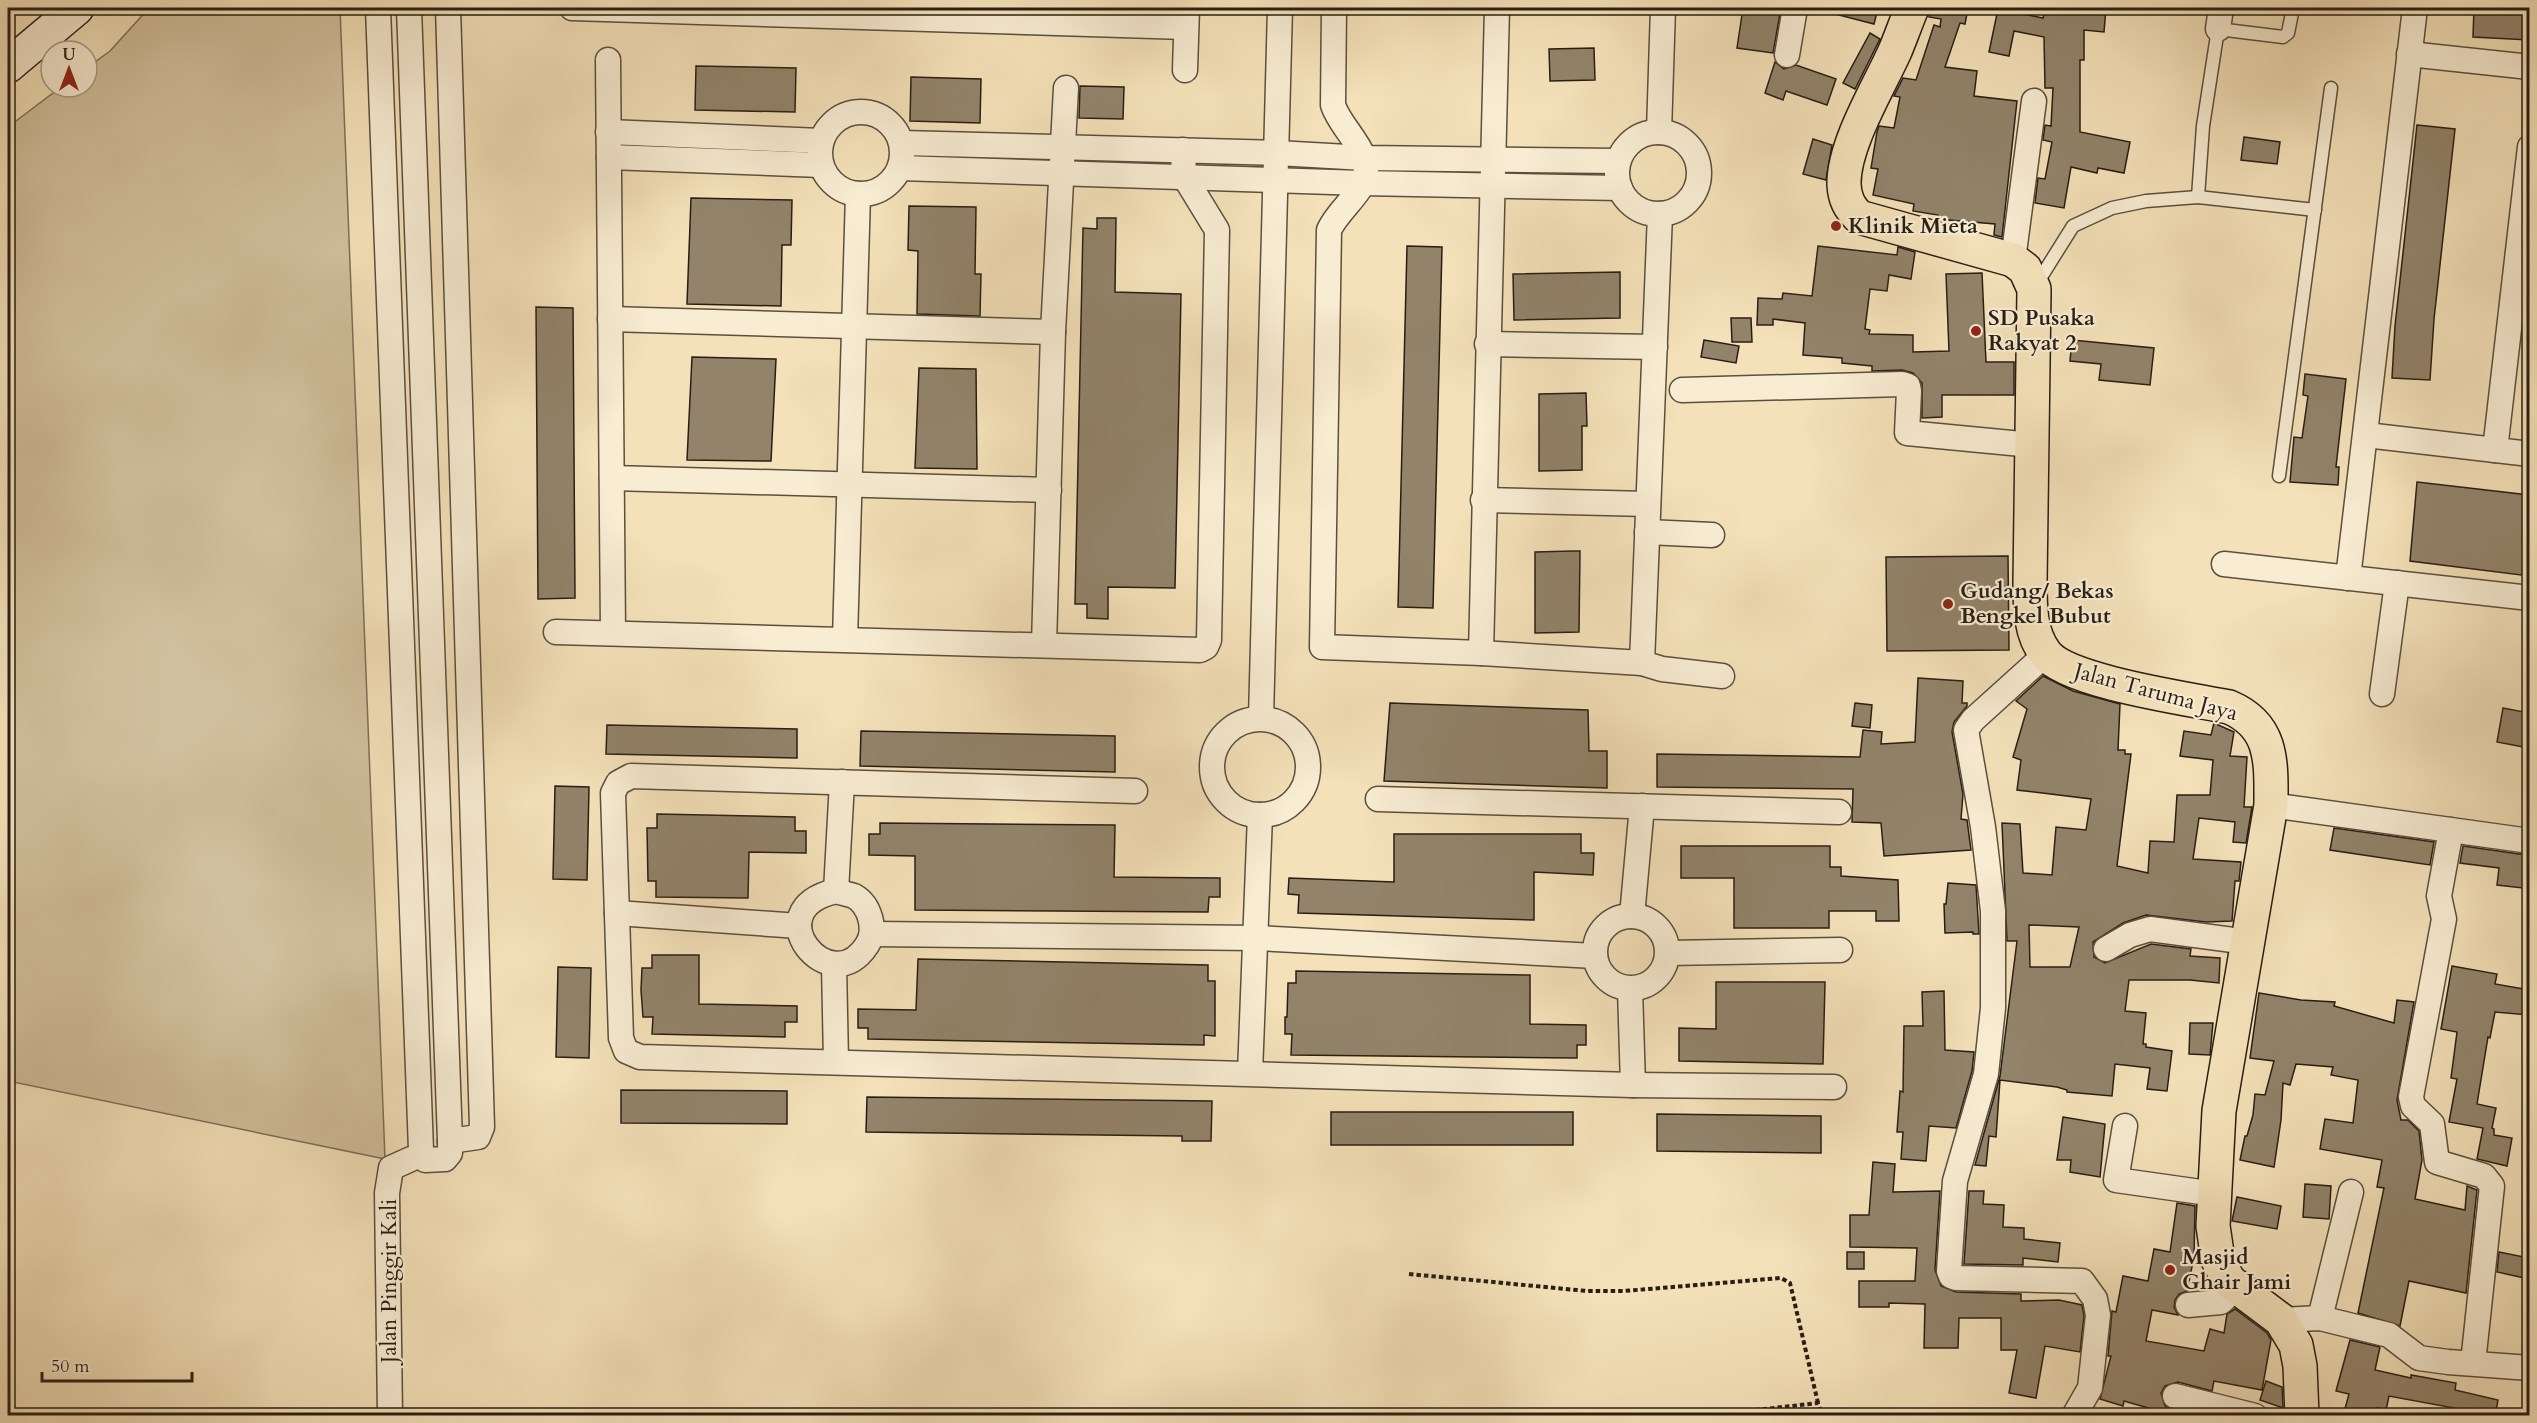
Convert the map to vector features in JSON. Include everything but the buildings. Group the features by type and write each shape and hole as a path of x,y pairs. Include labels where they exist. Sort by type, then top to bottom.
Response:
{"main road":[{"path":"1912,8 1862,120 1849,159 1844,182 1848,206 1859,217 2013,260 2025,269 2034,289"},
{"name":"Jalan Taruma Jaya","path":"2034,289 2031,614 2036,636 2046,654 2074,673 2229,708 2245,714 2262,735 2272,763 2271,805 2219,1111 2213,1226 2218,1260 2229,1281 2281,1320 2296,1345 2300,1366 2302,1416"}],"street":[{"path":"8,66 77,8"},
{"path":"378,8 423,1158 447,1158 450,1153 450,1141 409,8"},
{"path":"448,8 482,1127 478,1137 473,1140 450,1141"},
{"path":"573,8 1186,17 1185,70"},
{"path":"1261,718 1280,8"},
{"path":"1334,8 1333,105 1336,116 1365,158 1363,183 1336,216 1329,231 1322,647 1481,653 1642,663 1662,669 1722,676"},
{"path":"1481,653 1497,8"},
{"path":"1659,132 1663,8"},
{"path":"1787,56 1795,8"},
{"path":"2348,578 2415,8"},
{"path":"2409,54 2529,67"},
{"path":"608,60 613,633"},
{"path":"1044,645 1053,332 1066,88"},
{"path":"2013,260 2034,101"},
{"path":"852,112 873,113 891,124 902,143 900,168 891,182 876,192 858,194 842,190 829,180 821,165 821,141 832,123 852,112"},
{"path":"608,132 821,141"},
{"path":"1659,132 1677,136 1691,147 1699,164 1699,182 1692,198 1678,210 1660,214 1644,212 1629,202 1620,188 1618,161 1627,146 1641,135 1659,132"},
{"path":"902,143 1277,153 1365,158 1618,161"},
{"path":"2495,450 2520,311 2529,147"},
{"path":"556,632 1200,650 1206,647 1209,640 1217,231 1184,176 1183,150"},
{"path":"609,157 821,165"},
{"path":"900,168 1276,178 1363,183 1620,188"},
{"path":"845,639 858,194"},
{"path":"1642,663 1660,214"},
{"path":"385,223 417,223"},
{"path":"610,319 1053,332"},
{"path":"1487,344 1655,347"},
{"path":"1682,390 1902,384 1908,386 1907,433 1913,436 2032,445"},
{"path":"2366,435 2529,454"},
{"path":"612,478 1049,490"},
{"path":"1483,500 1648,504"},
{"path":"1647,532 1712,535"},
{"path":"2224,564 2529,598"},
{"path":"2382,694 2397,583"},
{"path":"2046,654 1973,720 1966,730 1983,827 1993,911 1994,1008 1986,1074 1955,1181 1949,1271 1951,1276 1956,1278 2082,1281 2095,1299 2098,1315 2090,1388 2074,1416"},
{"path":"1261,718 1285,725 1303,743 1309,767 1302,791 1284,809 1260,815 1235,809 1218,791 1211,766 1218,742 1236,724 1261,718"},
{"path":"1135,791 631,776 618,783 613,793 621,1038 626,1051 640,1057 1633,1085 1834,1087"},
{"path":"836,891 842,782"},
{"path":"1378,799 1839,812"},
{"path":"2271,805 2529,841"},
{"path":"1632,916 1642,806"},
{"path":"1250,1073 1260,815"},
{"path":"2451,830 2439,896 2444,919 2411,1097 2413,1106 2432,1124 2437,1162 2484,1176 2492,1186 2473,1364"},
{"path":"836,891 855,896 867,910 873,934 867,946 853,959 834,964 816,958 803,945 798,926 804,908 818,896 836,891"},
{"path":"617,913 798,926"},
{"path":"1632,916 1650,921 1663,935 1668,953 1662,971 1648,984 1630,989 1613,984 1601,972 1595,956 1598,936 1612,921 1632,916"},
{"path":"2106,949 2130,935 2150,929 2248,942"},
{"path":"873,934 1256,938 1595,956"},
{"path":"1668,953 1840,950"},
{"path":"834,964 836,1062"},
{"path":"1630,989 1633,1085"},
{"path":"2125,1126 2116,1180 2215,1194"},
{"name":"Jalan Pinggir Kali","path":"390,1416 387,1193 392,1168 411,1159"},
{"path":"2320,1318 2351,1192"},
{"path":"2188,1305 2221,1302 2237,1287"},
{"path":"2281,1320 2320,1318 2389,1335 2419,1358 2529,1368"},
{"path":"2175,1396 2255,1416"}],"lane":[{"path":"2198,197 2204,126 2219,18 2283,37 2288,33 2293,8"},
{"path":"2279,476 2331,88"},
{"path":"2034,289 2073,225 2112,208 2146,201 2198,197 2315,210"}],"path":[{"path":"1409,1274 1587,1291 1624,1291 1782,1278 1790,1283 1822,1416"},
{"path":"1703,1416 1818,1403"}],"shaded area":[{"path":"149,8 340,8 385,1159 8,1081 8,127 45,99 99,99 99,59 110,51"}],"place":[{"name":"Klinik Mieta","path":"1836,226"},
{"name":"SD Pusaka Rakyat 2","path":"1976,331"},
{"name":"Gudang/ Bekas Bengkel Bubut","path":"1948,604"},
{"name":"Masjid Ghair Jami","path":"2170,1270"}]}
